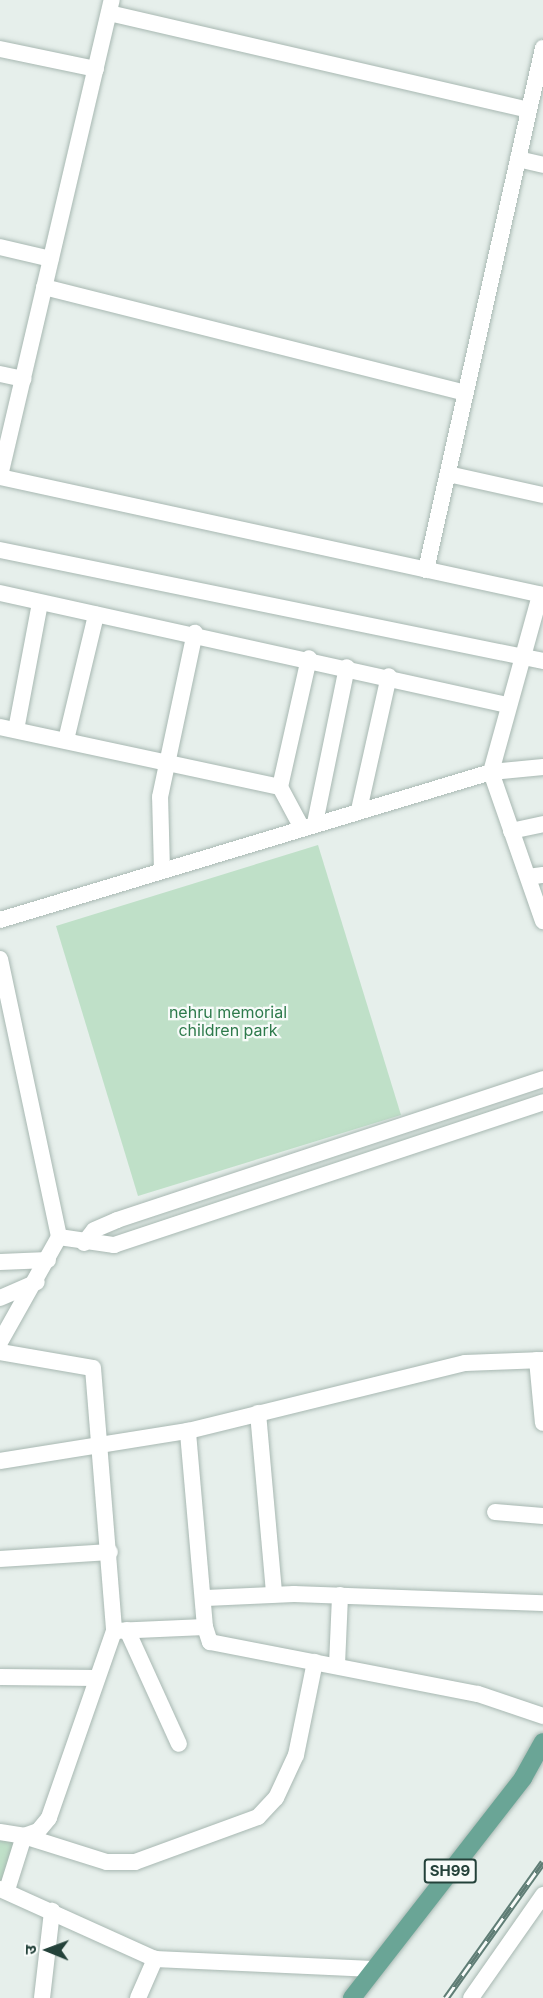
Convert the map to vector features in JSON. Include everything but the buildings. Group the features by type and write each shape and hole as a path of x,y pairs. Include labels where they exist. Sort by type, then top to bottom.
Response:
{"main road":[{"name":"SH99","path":"352,1998 523,1778 543,1742"}],"street":[{"path":"529,110 111,7 0,476 542,595 520,658 491,772 511,831 535,876 543,921"},
{"path":"426,570 543,48"},
{"path":"0,49 96,69"},
{"path":"518,159 543,165"},
{"path":"0,247 51,259"},
{"path":"44,287 465,393"},
{"path":"0,374 22,380"},
{"path":"448,474 543,495"},
{"path":"0,550 543,661"},
{"path":"0,593 309,658 507,705"},
{"path":"40,603 8,728 280,787 308,825"},
{"path":"66,741 96,615"},
{"path":"162,871 159,809 195,633"},
{"path":"280,787 309,658"},
{"path":"308,825 347,667"},
{"path":"359,810 389,676"},
{"path":"0,920 308,825 491,772 543,767"},
{"path":"511,831 543,824"},
{"path":"0,959 59,1238 37,1282 0,1342"},
{"path":"84,1243 110,1222 543,1079"},
{"path":"59,1238 84,1243 114,1245 543,1102"},
{"path":"387,1132 394,1151"},
{"path":"0,1262 48,1260"},
{"path":"0,1298 37,1282"},
{"path":"0,1352 93,1368 110,1551 121,1631 179,1744"},
{"path":"0,1461 101,1447 188,1431 442,1368 540,1360 543,1423"},
{"path":"258,1413 274,1594"},
{"path":"188,1431 206,1598 205,1627 210,1642 478,1694 543,1716"},
{"path":"495,1512 543,1516"},
{"path":"0,1559 110,1551"},
{"path":"206,1598 274,1594 340,1595 543,1604"},
{"path":"337,1665 340,1595"},
{"path":"121,1631 205,1627"},
{"path":"121,1631 97,1678 49,1818 38,1831 24,1836 3,1890 155,1959 373,1969"},
{"path":"0,1832 24,1836 107,1862 135,1862 258,1817 276,1798 296,1755 315,1662"},
{"path":"0,1677 97,1678"},
{"path":"471,1998 543,1895"},
{"path":"42,1998 52,1911"},
{"path":"138,1998 155,1959"}],"green space":[{"name":"nehru memorial children park","path":"318,845 401,1115 138,1196 56,926"},
{"path":"0,1838 17,1842 0,1885"}],"railway":[{"path":"446,1998 543,1862"}]}
